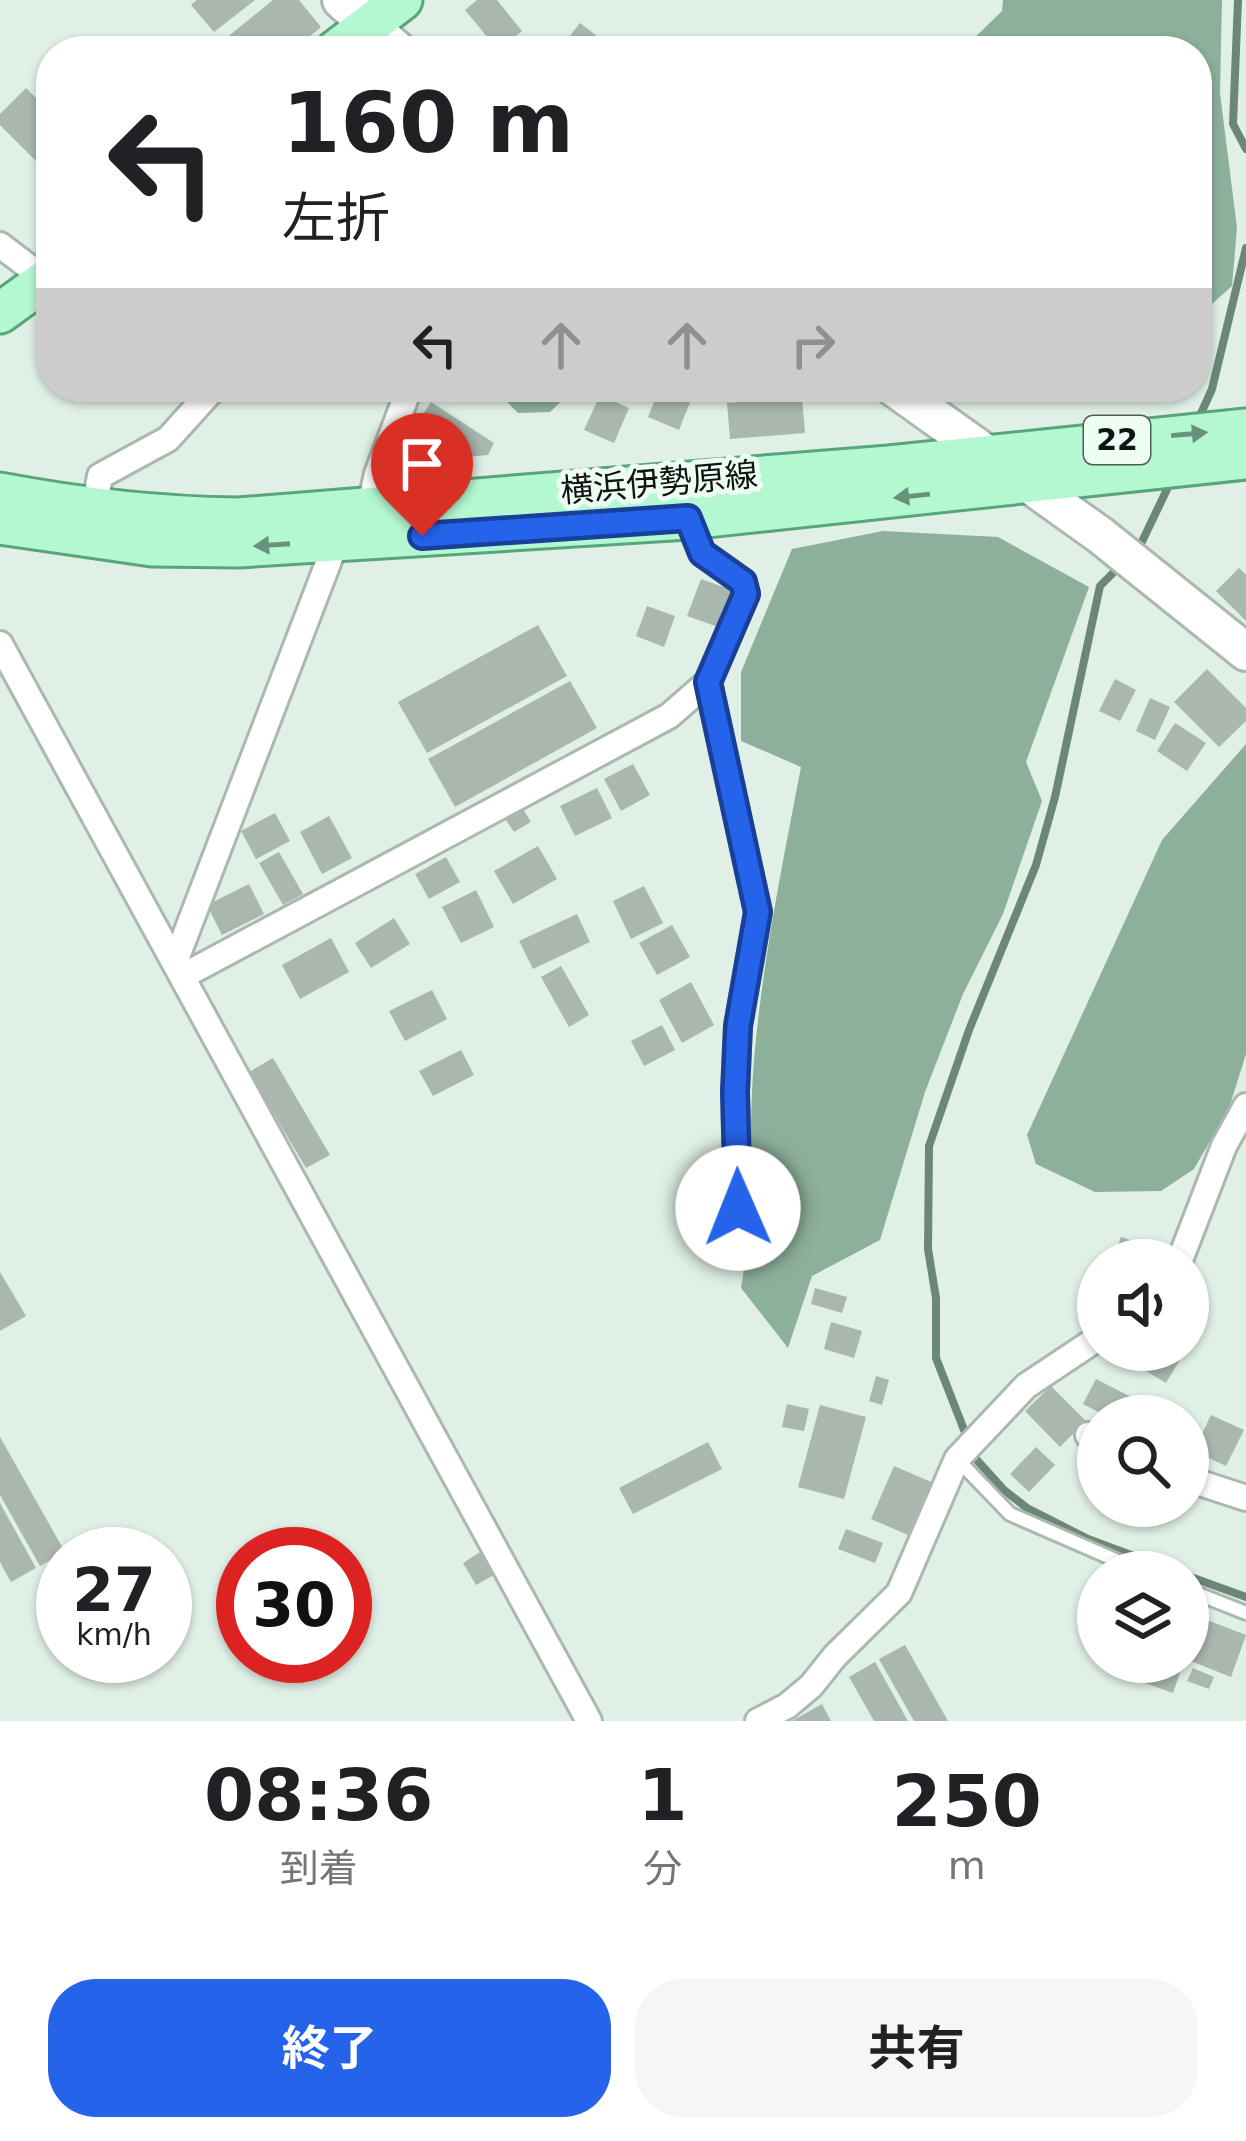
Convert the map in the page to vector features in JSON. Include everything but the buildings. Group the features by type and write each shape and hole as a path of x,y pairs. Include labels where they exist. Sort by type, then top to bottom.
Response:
{"main road":[{"path":"369,25 403,0"},
{"path":"0,313 36,287"},
{"name":"横浜伊勢原線","path":"0,493 94,509 216,518 369,510 623,484 889,466 1246,429"},
{"name":"横浜伊勢原線","path":"0,524 152,546 239,547 688,518 1246,459"}],"street":[{"path":"0,245 36,269"},
{"path":"94,509 100,476 168,439 201,402"},
{"path":"369,510 403,402"},
{"path":"915,402 1028,482 1246,652"},
{"path":"179,969 669,716 708,682 746,594 743,582 702,553 688,518"},
{"path":"179,969 326,571 331,555 328,542"},
{"path":"0,644 589,1721"},
{"path":"708,682 758,912 738,1026 738,1208"},
{"path":"1188,1239 1224,1146 1246,1106"},
{"path":"758,1721 811,1686 899,1593 957,1460 1026,1387 1077,1352"},
{"path":"1209,1486 1246,1498"}],"lane":[{"path":"957,1460 1010,1514 1095,1551"},
{"path":"1209,1598 1246,1613"}],"green space":[{"path":"1003,0 1222,0 1220,93 1237,228 1232,286 1212,304 1212,36 976,36 1002,11"},
{"path":"507,402 560,402 550,412 518,413"},
{"path":"883,531 998,537 1089,587 1026,762 1042,801 1003,914 963,994 925,1092 880,1240 812,1276 788,1348 741,1288 759,1013 801,767 741,741 741,672 792,549"},
{"path":"1246,744 1246,1054 1229,1108 1194,1169 1161,1191 1095,1192 1036,1164 1027,1135 1162,840"}],"waterway":[{"path":"1238,0 1233,124 1246,149"},
{"path":"1212,389 1246,248"},
{"path":"1198,420 1206,402"},
{"path":"1138,550 1170,483"},
{"path":"1120,1551 1027,1508 975,1458 936,1358 936,1298 928,1249 929,1146 969,1030 1036,865 1100,586 1122,564"},
{"path":"1209,1584 1246,1597"}],"route":[{"path":"422,536 688,518 702,553 743,582 746,594 708,682 758,912 738,1026 738,1208"}]}
